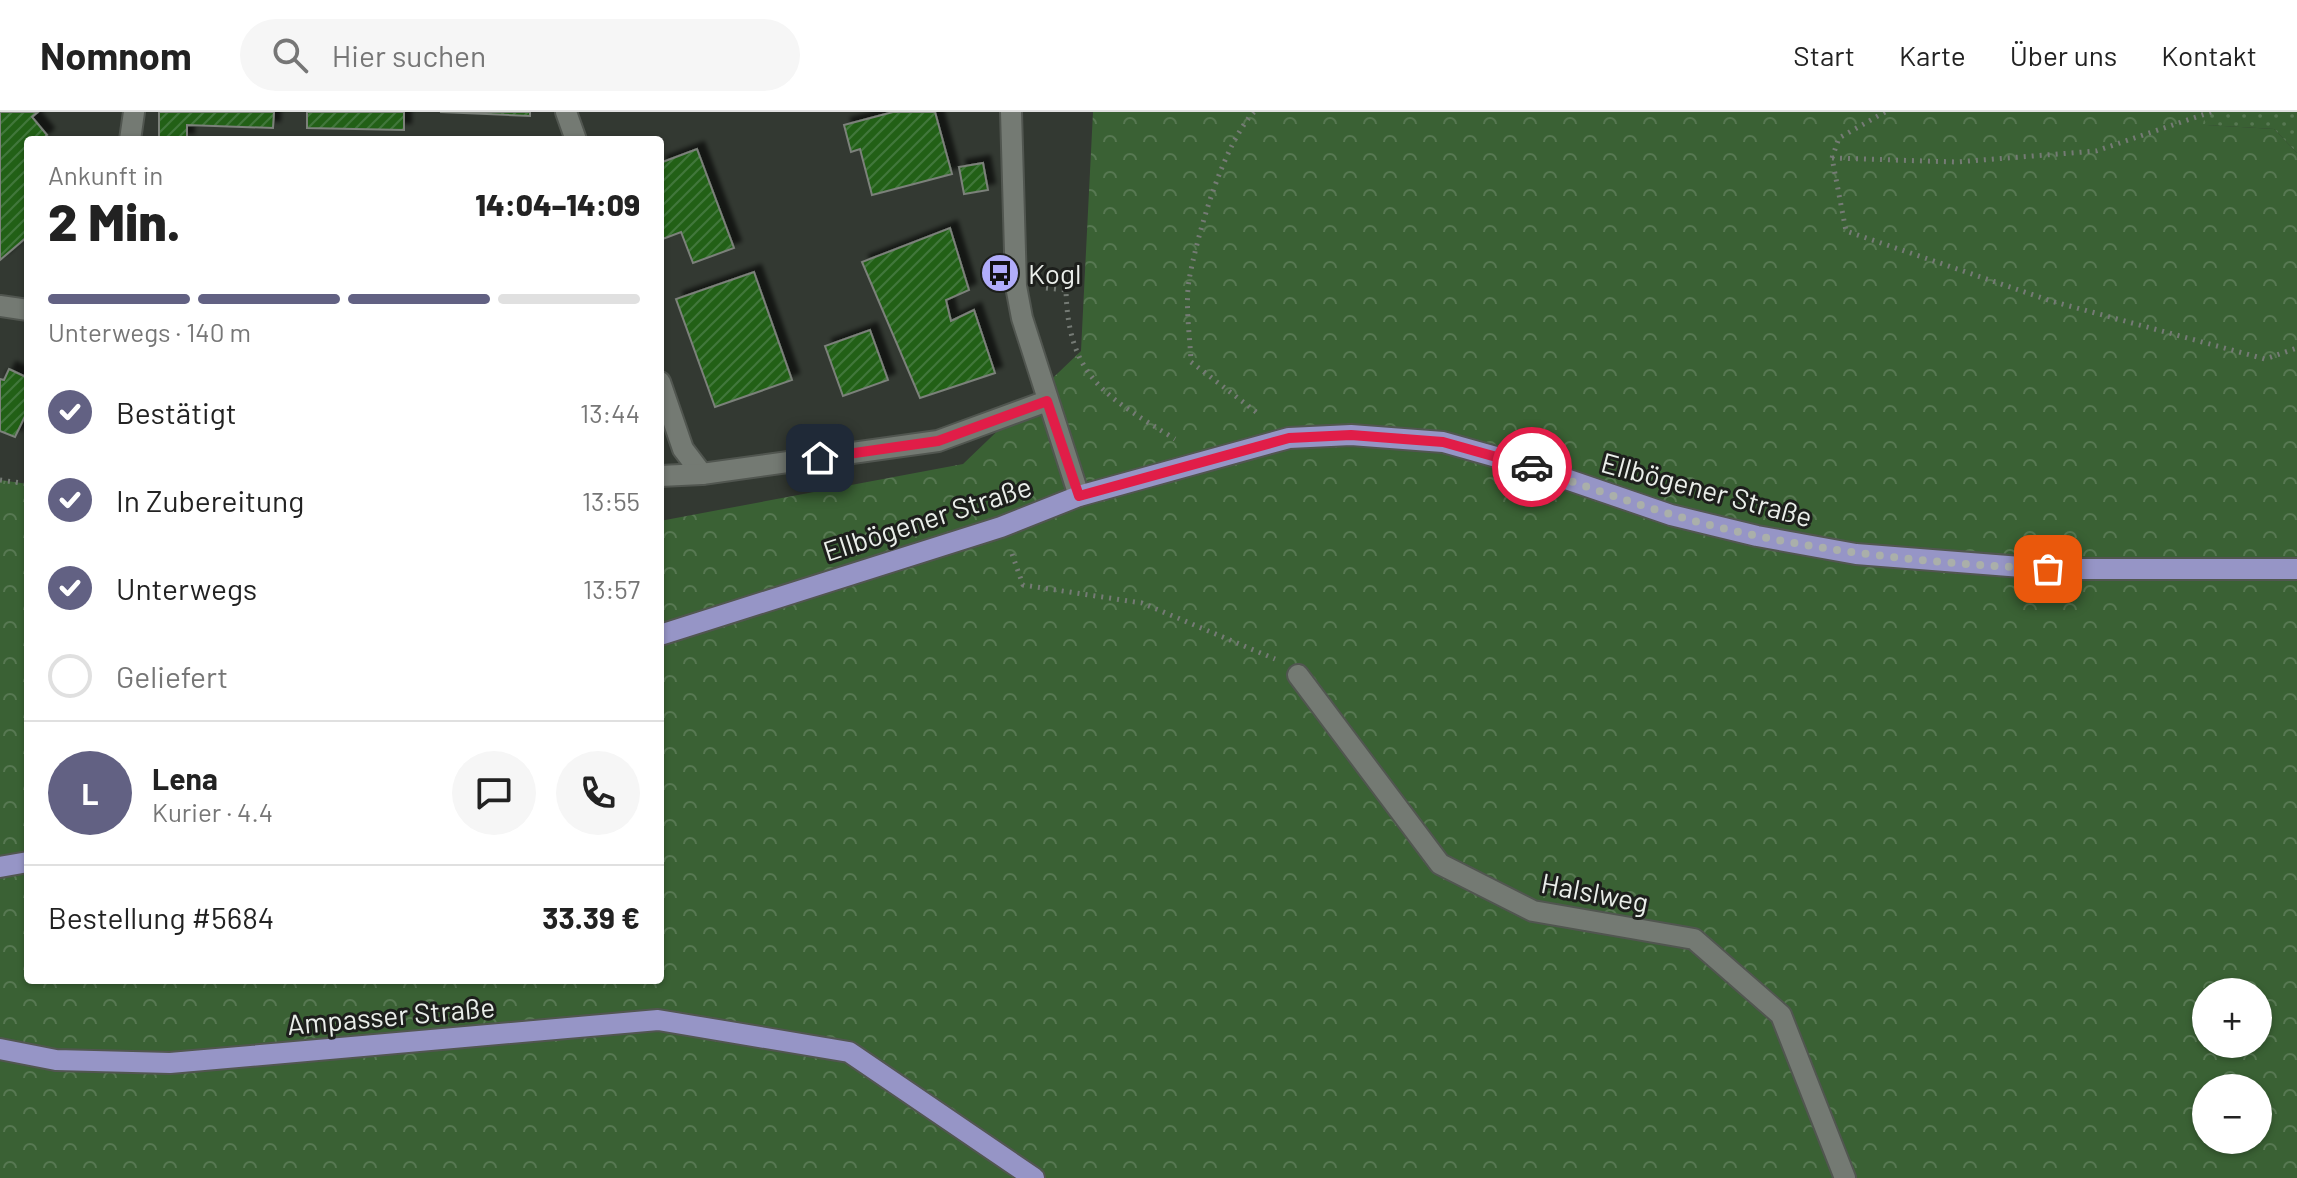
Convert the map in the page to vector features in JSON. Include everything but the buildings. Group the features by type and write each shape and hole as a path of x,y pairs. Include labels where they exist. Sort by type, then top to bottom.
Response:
{"main road":[{"name":"Ellbögener Straße","path":"664,634 1001,527 1079,496 1289,438 1351,435 1443,442 1528,466 1671,515 1757,536 1856,554 2048,569 2297,569"},
{"path":"0,867 24,863"},
{"name":"Ampasser Straße","path":"0,1049 56,1060 170,1063 658,1020 849,1052 1034,1178"}],"street":[{"path":"131,136 134,112"},
{"path":"566,112 575,136"},
{"path":"1011,112 1016,286 1028,344 1079,496"},
{"path":"0,306 24,309"},
{"path":"664,394 683,449 702,474"},
{"path":"664,476 702,474 938,441 1047,401"},
{"name":"Halslweg","path":"1298,675 1440,864 1533,911 1694,939 1781,1015 1845,1178"}],"path":[{"path":"1254,112 1245,121 1213,192 1188,283 1191,362 1289,438"},
{"path":"1885,112 1839,138 1832,158 1846,231 2051,301 2265,359 2297,348"},
{"path":"1832,158 1956,162 2096,151 2211,112"},
{"path":"1016,286 1066,290 1067,325 1090,376 1107,397 1176,440 1190,436"},
{"path":"1246,420 1260,416"},
{"path":"0,480 24,483"},
{"path":"1001,527 1023,585 1142,603 1265,652 1298,675"}],"green space":[{"path":"1093,112 2200,112 2207,125 2274,129 2297,153 2297,1178 0,1178 0,480 24,483 24,984 664,984 664,520 963,464 1081,351"},
{"path":"2200,112 2297,112 2297,153 2274,129 2206,125"}],"way so far":[{"path":"1532,467 1671,515 1757,536 1856,554 2048,569"}],"place":[{"name":"Kogl","path":"1000,273"}],"route":[{"path":"820,458 938,441 1047,401 1079,496 1289,438 1351,435 1443,442 1532,467"}]}
